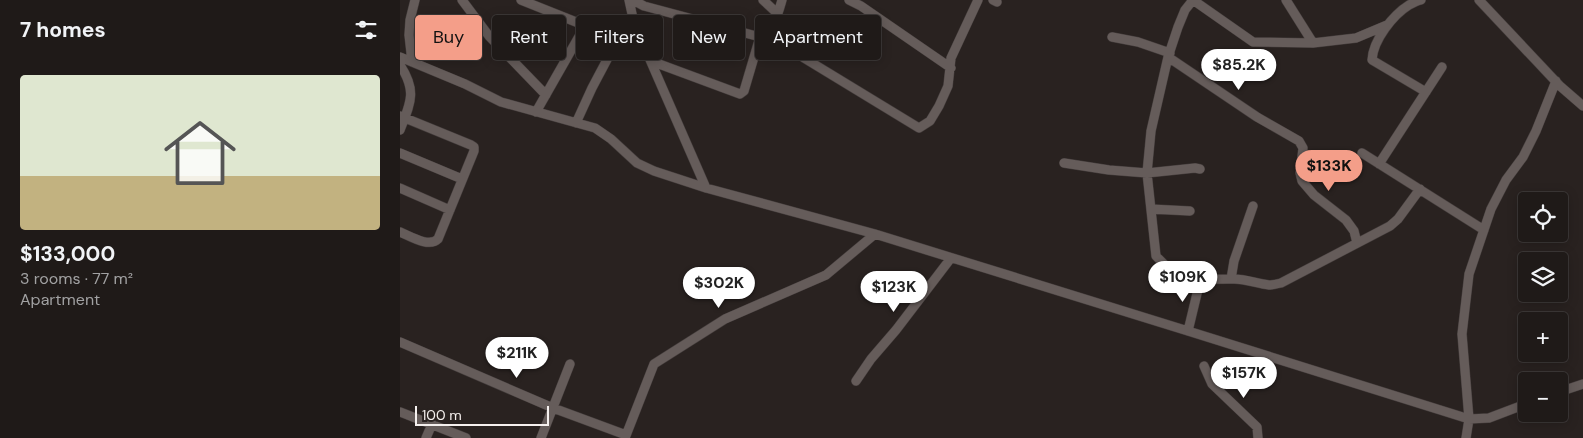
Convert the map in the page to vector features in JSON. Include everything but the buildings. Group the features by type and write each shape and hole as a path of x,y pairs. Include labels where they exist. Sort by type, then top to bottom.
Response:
{"street":[{"path":"412,62 409,35 410,20 415,0"},
{"path":"462,0 489,36 546,95"},
{"path":"521,0 581,24 582,28 570,54 536,112"},
{"path":"629,0 632,15"},
{"path":"633,0 644,6 755,37"},
{"path":"762,0 778,14 782,0"},
{"path":"849,0 861,6 951,68"},
{"path":"807,60 919,128 930,121 939,106 948,86 951,58 978,0"},
{"path":"1420,189 1398,220 1390,226 1281,283 1270,285 1231,279 1200,281 1182,277 1165,266 1156,256 1147,172 1152,131 1169,55 1181,19 1193,0 1253,42 1312,43 1356,38 1387,24 1409,5 1421,0"},
{"path":"1286,0 1312,43"},
{"path":"1478,0 1556,81 1583,106"},
{"path":"1387,24 1373,53 1372,60 1426,92"},
{"path":"1112,37 1138,42 1169,55 1257,117 1299,141 1303,148 1300,173 1302,181 1314,195 1346,220 1354,231 1357,243"},
{"path":"651,61 740,94 744,91 755,55"},
{"path":"400,57 501,102 595,128 637,163 654,171 706,188 875,234 1469,420 1489,418 1518,407"},
{"path":"576,123 607,60"},
{"path":"651,61 706,188"},
{"path":"400,64 410,83 410,104 402,117 400,130"},
{"path":"1379,164 1442,67"},
{"path":"1466,438 1469,420 1462,334 1469,274 1491,209 1506,180 1523,157 1536,131 1556,81"},
{"path":"400,232 429,244 436,242 474,151 474,147 471,145 402,117"},
{"path":"400,153 462,180"},
{"path":"1362,153 1484,230"},
{"path":"1064,162 1109,170 1147,172 1200,169"},
{"path":"400,188 450,210"},
{"path":"1231,279 1234,261 1253,206"},
{"path":"1151,209 1190,211"},
{"path":"400,342 553,408 626,436 654,364 725,319 826,275 875,234"},
{"path":"856,381 870,359 896,330 951,258"},
{"path":"1188,331 1200,281"},
{"path":"541,438 570,364"},
{"path":"1204,366 1212,384 1257,427 1258,438"},
{"path":"1568,389 1583,384"},
{"path":"400,412 466,438"},
{"path":"426,438 432,424"}]}
